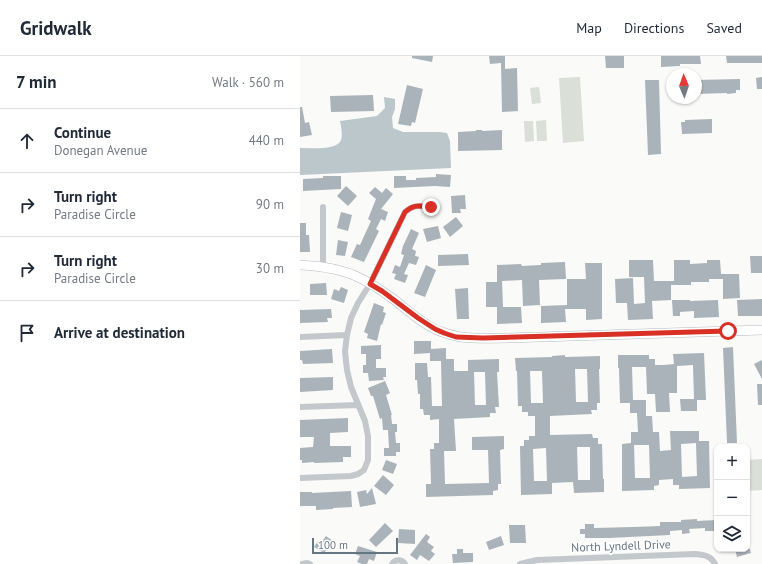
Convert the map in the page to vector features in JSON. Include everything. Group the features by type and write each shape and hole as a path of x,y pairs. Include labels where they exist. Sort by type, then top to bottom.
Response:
{"street":[{"path":"322,207 323,267"},
{"path":"300,478 351,476 364,470 368,460 368,436 365,421 351,387 345,351 351,318 358,303 370,284 405,212 411,207 431,207"},
{"path":"300,265 323,267 360,278 382,291 422,322 456,337 506,338 762,330"},
{"path":"300,337 347,335"},
{"path":"300,407 358,405"},
{"name":"North Lyndell Drive","path":"523,563 537,560 610,561 695,554 705,555 711,558 715,564"},
{"path":"392,564 397,560 401,560 405,564"},
{"path":"302,564 310,564"}],"shaded area":[{"path":"580,77 584,141 563,143 559,78"},
{"path":"539,87 541,103 532,104 530,88"},
{"path":"384,97 395,99 395,109 392,117 393,128 403,132 447,133 450,141 451,168 300,175 300,148 323,148 338,144 342,136 340,121 377,116 385,108"},
{"path":"546,120 547,141 537,141 536,121"},
{"path":"524,121 533,121 534,141 525,142"},
{"path":"762,459 762,490 750,491 750,460"}],"building":[{"path":"412,56 433,56 432,62 412,58"},
{"path":"489,56 505,56 505,69 517,68 518,111 502,112 501,63 490,64"},
{"path":"605,56 624,56 624,68 606,68"},
{"path":"661,56 700,56 701,64 680,64 680,66 661,67"},
{"path":"726,56 762,56 762,63 727,63"},
{"path":"762,77 762,89 757,89 756,78"},
{"path":"740,79 740,90 736,90 736,93 727,94 702,94 702,80"},
{"path":"645,80 659,80 661,154 648,155"},
{"path":"407,85 423,89 415,123 412,122 411,126 398,124"},
{"path":"373,95 374,111 331,112 330,96"},
{"path":"300,107 302,107 305,123 309,122 312,135 300,137"},
{"path":"712,119 712,133 682,134 681,122 685,122 685,120"},
{"path":"502,130 502,150 458,151 458,132"},
{"path":"436,174 451,175 450,187 435,186 394,188 394,176 406,176 406,180 416,180 416,178 436,177"},
{"path":"323,176 341,176 341,189 303,191 303,179 323,178"},
{"path":"346,186 357,196 348,206 337,196"},
{"path":"375,187 382,193 386,188 393,194 381,209 388,212 385,221 381,219 376,229 379,231 364,262 351,257 357,244 360,245 371,221 368,219 376,199 369,193"},
{"path":"465,195 466,209 460,209 461,213 452,213 451,196"},
{"path":"341,212 352,215 348,231 337,228"},
{"path":"456,217 463,226 450,237 443,227"},
{"path":"300,223 306,223 306,235 309,235 310,252 300,252"},
{"path":"438,226 441,238 427,242 423,229"},
{"path":"411,229 419,233 412,249 416,251 415,256 419,257 416,265 409,263 404,274 408,275 405,283 394,279 396,274 392,273 395,265 400,267 404,255 401,254 403,246"},
{"path":"338,240 348,242 345,256 336,255"},
{"path":"468,254 469,265 438,266 438,255"},
{"path":"750,256 762,256 762,273 751,273"},
{"path":"629,260 653,260 654,281 674,281 674,260 690,260 690,264 707,263 707,260 720,260 721,274 739,274 740,298 723,299 723,279 709,279 709,282 691,282 691,285 671,285 671,300 652,301 653,319 628,320 627,303 616,303 615,279 633,278 634,304 645,303 644,277 629,277"},
{"path":"565,262 566,279 539,280 540,305 523,306 522,280 502,281 503,307 521,307 522,323 497,324 497,307 486,307 486,282 497,282 497,265 521,264 522,266 541,265 541,263"},
{"path":"585,263 602,263 602,319 586,320 586,309 565,309 566,322 541,323 541,306 567,305 567,279 586,279"},
{"path":"426,265 436,270 425,297 414,293"},
{"path":"326,283 327,295 310,295 310,284"},
{"path":"341,287 348,290 344,303 331,299 334,289 339,291"},
{"path":"468,288 469,319 457,319 455,289"},
{"path":"762,299 762,316 738,316 737,300"},
{"path":"672,300 718,300 719,317 694,318 694,311 680,312 680,316 673,316"},
{"path":"374,303 384,307 383,312 386,313 382,325 381,324 377,341 367,338 368,334 364,332"},
{"path":"331,309 332,318 327,318 328,322 300,323 300,310"},
{"path":"414,341 431,341 431,349 446,348 446,359 454,359 454,371 468,371 468,360 499,359 499,372 497,372 499,407 495,407 496,413 490,413 490,417 454,419 456,451 444,451 445,484 489,483 488,450 472,450 472,437 504,436 504,449 500,450 501,484 498,484 498,490 493,491 493,495 426,497 426,484 431,484 430,449 434,449 434,443 439,443 439,419 430,420 430,415 424,415 423,409 420,409 420,394 418,394 417,380 415,380 415,363 427,363 428,377 431,377 432,406 442,406 441,361 430,361 430,353 414,354","holes":["474,372 485,372 486,405 475,405"]},
{"path":"381,345 381,359 376,359 376,368 386,368 386,377 383,377 384,380 369,381 368,373 363,373 363,365 366,365 366,354 361,354 361,346"},
{"path":"733,347 737,443 727,443 723,348"},
{"path":"332,349 333,363 303,364 302,360 300,360 300,351"},
{"path":"704,353 706,400 697,400 697,411 681,411 680,399 694,399 693,365 677,366 677,393 669,393 670,412 656,412 655,394 647,394 646,367 632,367 633,400 646,400 646,416 652,416 653,432 659,432 660,451 671,450 670,431 699,431 699,441 709,441 710,488 679,489 679,485 673,485 673,479 659,480 659,485 654,486 654,490 622,491 622,444 631,443 631,432 638,432 637,413 630,413 630,403 620,403 618,355 649,355 649,359 655,359 655,365 664,365 674,364 673,354","holes":["696,443 697,476 682,477 681,444","634,445 649,445 650,478 635,478"]},
{"path":"600,356 600,403 597,403 597,410 591,410 592,414 550,416 550,435 592,434 593,438 598,438 598,444 602,444 604,492 574,493 573,482 552,483 552,494 521,495 520,446 524,446 524,440 529,440 529,436 535,436 535,416 528,416 528,412 522,412 522,406 518,406 515,358","holes":["575,369 587,369 588,402 576,402","530,371 542,371 543,403 531,403","577,447 590,447 590,480 578,480","546,448 547,481 534,481 533,449"]},
{"path":"762,360 762,379 754,364"},
{"path":"333,377 333,390 300,392 300,378"},
{"path":"385,381 390,393 386,395 392,415 392,424 397,424 397,432 395,432 396,443 400,443 400,452 396,452 396,456 384,456 384,448 389,448 388,430 383,430 382,418 380,419 373,396 371,396 368,388"},
{"path":"757,384 762,384 762,405 758,405"},
{"path":"348,418 348,432 330,433 330,446 351,446 351,457 343,457 343,462 302,463 302,460 300,460 300,448 313,447 314,437 300,437 300,420"},
{"path":"386,460 397,464 393,474 382,470"},
{"path":"383,475 394,485 386,495 374,486"},
{"path":"372,488 376,504 360,507 357,492 366,490 367,494"},
{"path":"351,491 352,507 316,510 316,506 300,506 300,492 312,493"},
{"path":"681,520 714,520 714,531 705,531 705,528 689,529 690,533 682,534 682,530 670,531 670,535 609,538 585,538 585,534 580,534 580,529 585,529 585,524 594,524 594,528 660,526 660,522 681,522"},
{"path":"385,523 393,531 376,547 369,540"},
{"path":"509,525 525,525 526,543 510,543"},
{"path":"399,529 415,530 415,544 398,543"},
{"path":"426,534 430,537 427,542 434,547 431,551 435,554 429,561 420,555 417,560 410,555"},
{"path":"326,536 333,541 324,553 314,547 318,541 321,543"},
{"path":"501,536 504,545 489,550 486,542"},
{"path":"358,546 377,552 374,561 369,559 367,564 357,562 360,556 355,554"},
{"path":"457,549 463,549 463,553 473,553 473,562 453,563 452,554 457,554"},
{"path":"750,549 751,553 737,557 736,552 750,552"}],"route":[{"path":"431,207 411,207 405,212 370,284 382,291 422,322 444,333 456,337 468,338 506,338 728,331"}]}
